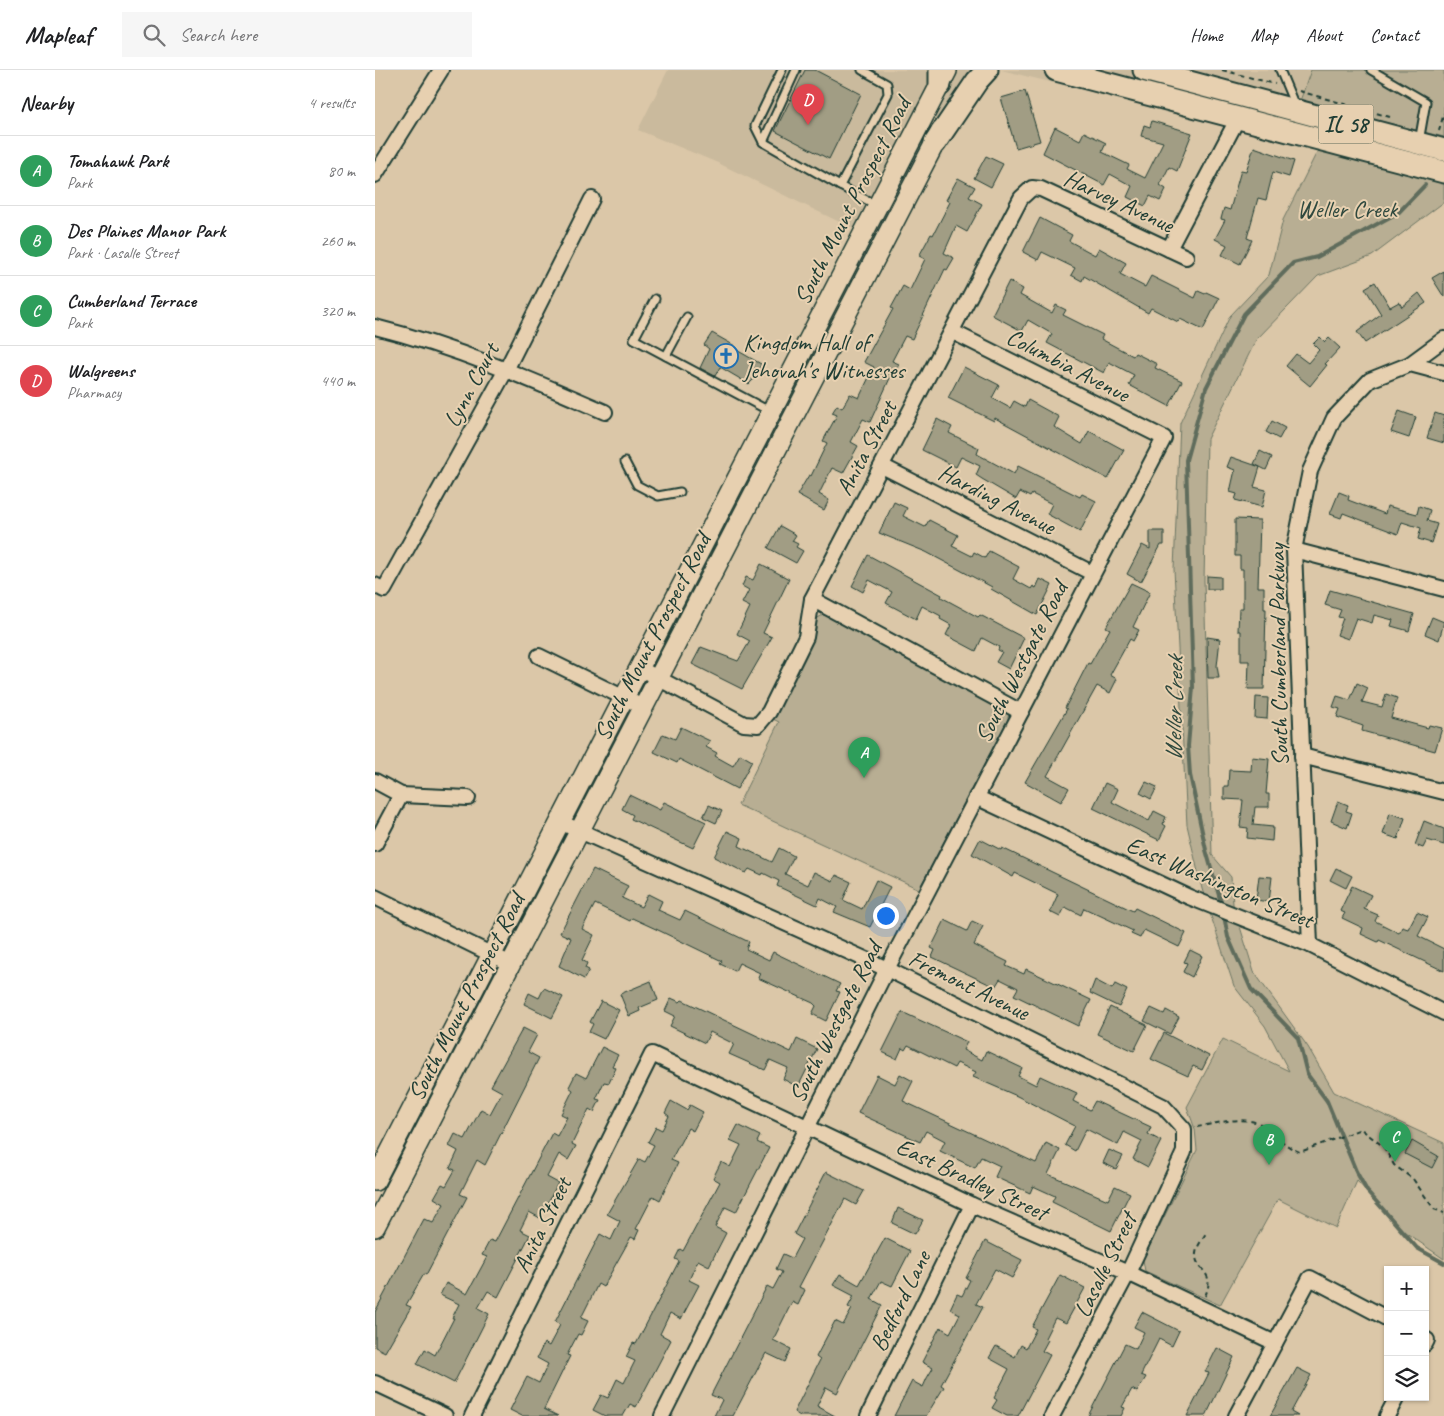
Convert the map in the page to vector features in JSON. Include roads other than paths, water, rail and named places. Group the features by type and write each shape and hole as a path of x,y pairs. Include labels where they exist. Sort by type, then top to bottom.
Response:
{"main road":[{"name":"South Mount Prospect Road","path":"375,1227 973,70"},
{"path":"935,143 977,81 987,70"},
{"name":"IL 58","path":"1056,70 1238,118 1416,154 1441,140"},
{"name":"IL 58","path":"1144,70 1297,111 1416,154 1444,172"},
{"name":"South Mount Prospect Road","path":"375,1181 878,206 942,75"}],"street":[{"path":"375,175 441,70"},
{"path":"1169,249 1238,118"},
{"name":"Harvey Avenue","path":"1032,188 1041,189 1186,257"},
{"name":"Anita Street","path":"658,678 744,724 758,725 769,712 806,637 812,599 953,332 1021,198 1032,188"},
{"name":"Lynn Court","path":"380,588 507,368 592,199"},
{"path":"375,327 507,368 605,412"},
{"name":"Columbia Avenue","path":"953,332 1164,438"},
{"name":"South Cumberland Parkway","path":"1310,945 1295,550 1309,471 1334,418 1370,380 1410,364 1444,339"},
{"path":"1410,364 1444,373"},
{"name":"South Westgate Road","path":"662,1416 887,970 1092,573 1164,438"},
{"name":"Harding Avenue","path":"882,466 1092,573"},
{"path":"1295,550 1444,589"},
{"path":"812,599 1021,712"},
{"path":"539,656 643,707"},
{"path":"639,668 658,678"},
{"path":"1302,756 1444,792"},
{"path":"375,781 401,795 468,798"},
{"path":"375,844 401,795"},
{"name":"East Washington Street","path":"976,797 1189,897 1310,945 1444,1013"},
{"name":"Fremont Avenue","path":"559,822 887,970 1163,1106 1184,1129"},
{"path":"375,897 511,964"},
{"name":"Anita Street","path":"472,1416 652,1054"},
{"name":"East Bradley Street","path":"652,1054 972,1205 1128,1273 1275,1343"},
{"name":"Lasalle Street","path":"1052,1416 1128,1273 1184,1152 1184,1129"},
{"name":"Bedford Lane","path":"868,1416 972,1205"},
{"path":"1237,1416 1310,1278 1384,1317"},
{"path":"375,1383 445,1416"},
{"path":"1387,1416 1395,1401"}],"lane":[{"path":"782,70 755,126 763,142 878,206"},
{"path":"763,142 796,70"},
{"path":"840,186 888,94 887,84 862,70"},
{"path":"1281,70 1286,87 1297,111"},
{"path":"1371,70 1426,102 1416,154"},
{"path":"655,299 633,339 771,413"},
{"path":"666,356 687,317"},
{"path":"625,462 637,485 658,496 679,492"}],"waterway":[{"name":"Weller Creek","path":"1222,906 1206,850 1190,775 1188,746 1193,687 1186,460 1206,388 1244,314 1293,263 1317,257 1399,212 1425,185"},
{"name":"Weller Creek","path":"1224,916 1228,937 1251,989 1298,1038 1307,1074 1327,1101 1356,1171 1367,1191 1417,1248 1444,1263"}],"place":[{"name":"Walgreens","path":"808,125"},
{"name":"Kingdom Hall of Jehovah's Witnesses","path":"726,356"},
{"name":"Tomahawk Park","path":"864,778"},
{"name":"Cumberland Terrace","path":"1395,1162"},
{"name":"Des Plaines Manor Park","path":"1269,1165"}]}
